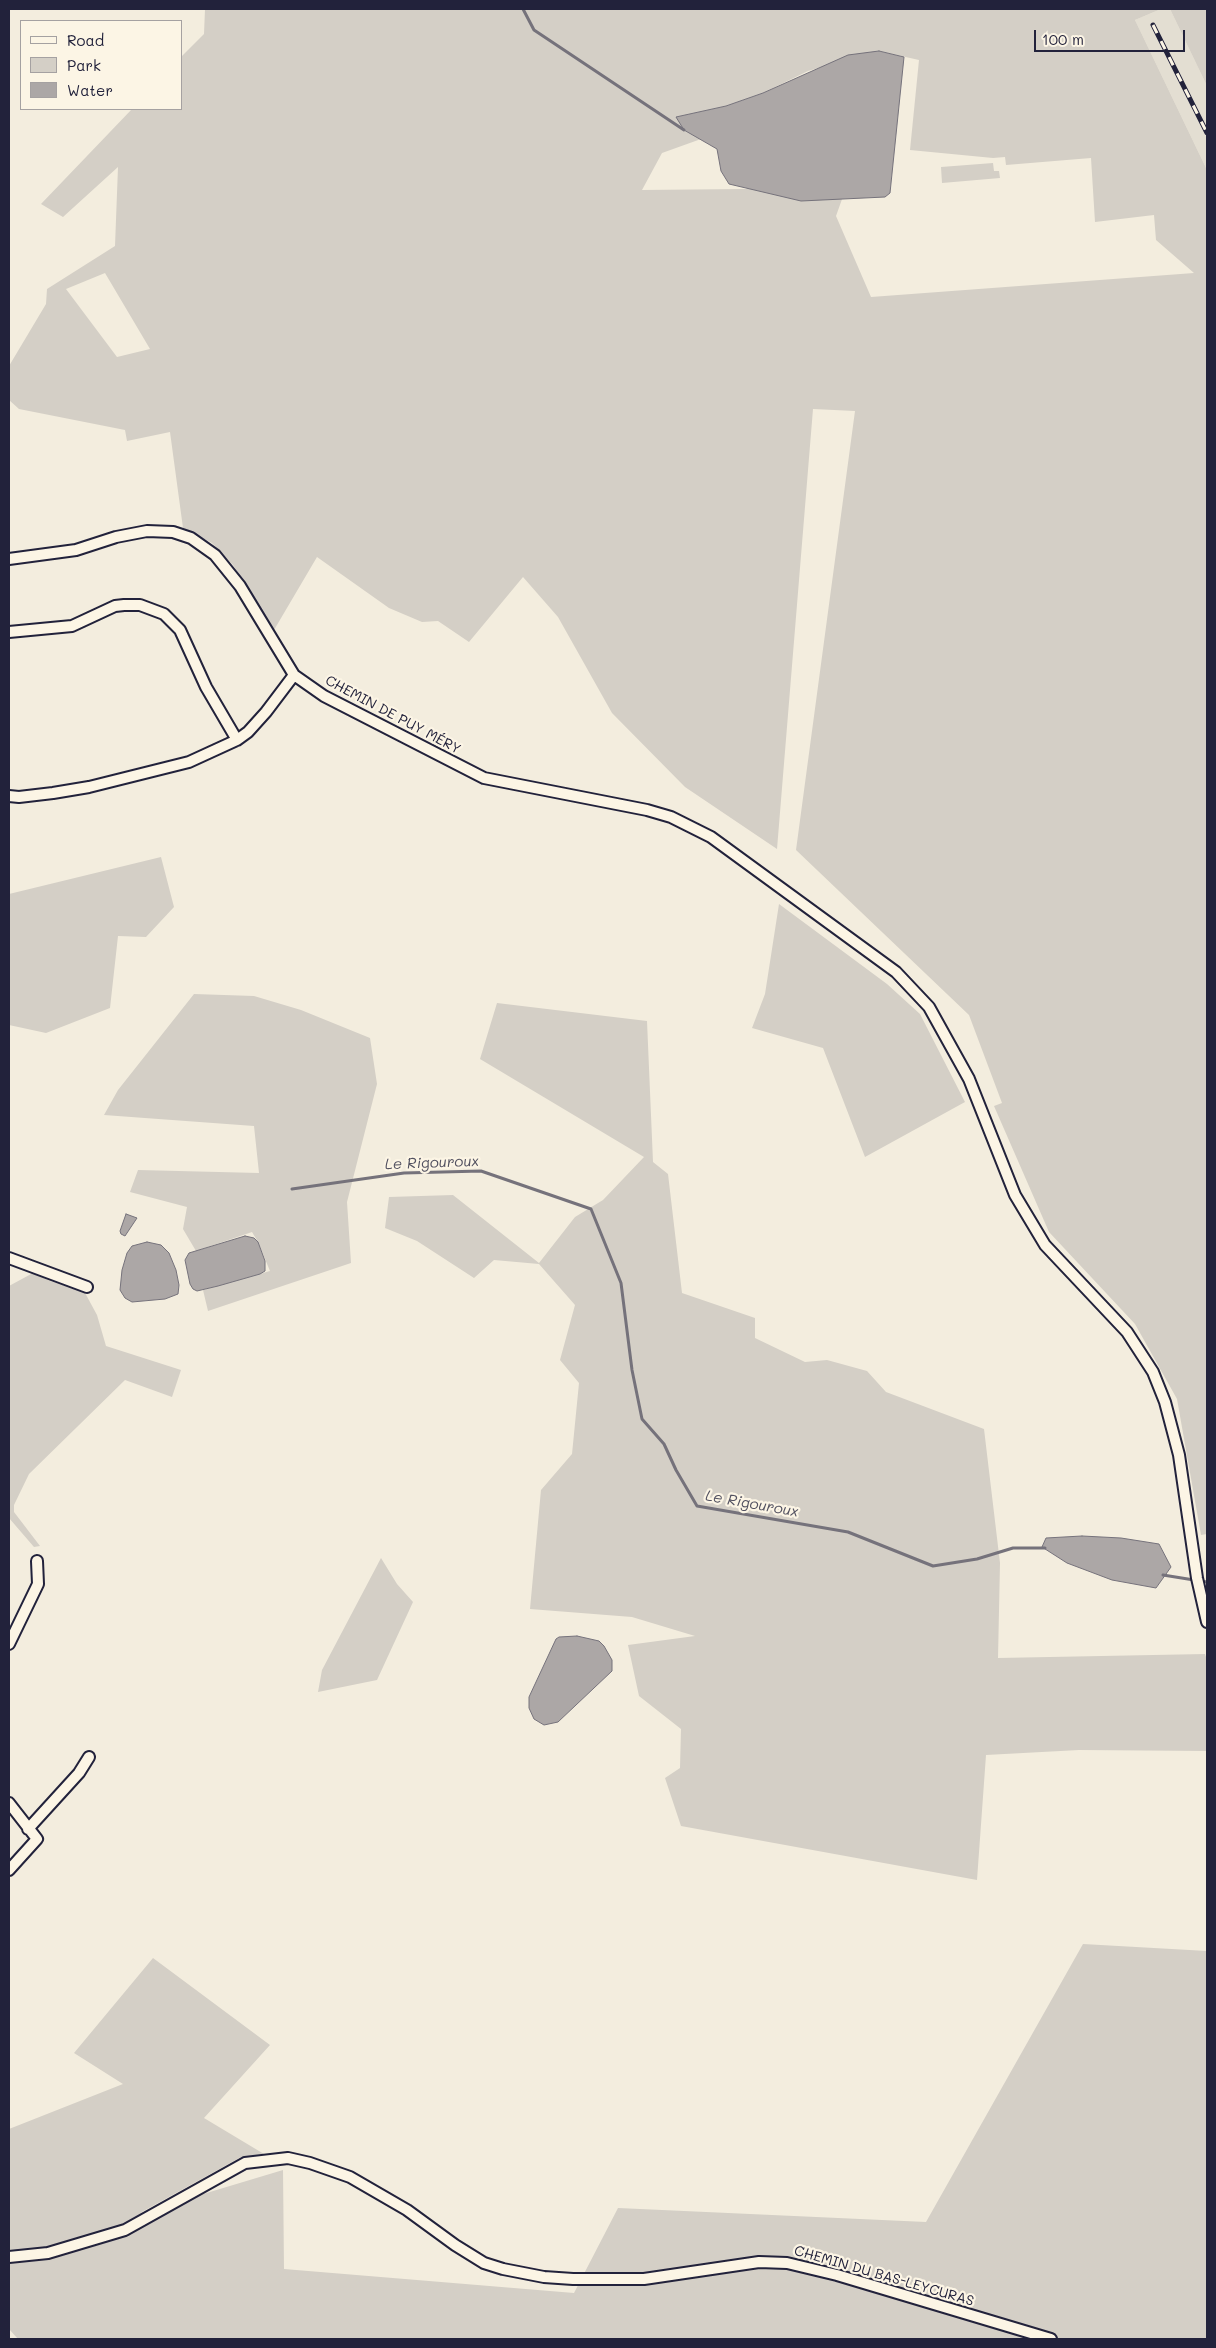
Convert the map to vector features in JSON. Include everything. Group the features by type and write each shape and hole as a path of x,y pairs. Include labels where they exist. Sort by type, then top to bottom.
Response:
{"street":[{"name":"CHEMIN DE PUY MÉRY","path":"9,559 76,550 116,537 147,531 173,532 190,538 215,555 240,586 294,675 324,696 484,778 647,810 671,817 711,836 896,972 930,1007 969,1079 1015,1195 1045,1246 1126,1332 1153,1372 1165,1402 1179,1455 1198,1583 1207,1622"},
{"path":"9,632 72,626 115,606 140,605 164,614 180,630 206,687 237,740"},
{"path":"9,796 19,797 53,793 162,771 189,762 237,740 257,722 294,675"},
{"path":"9,1258 87,1287"},
{"path":"9,1644 38,1584 37,1561"},
{"path":"28,1829 79,1773 88,1756"},
{"path":"9,1802 37,1839 9,1870"},
{"name":"CHEMIN DU BAS-LEYCURAS","path":"9,2257 48,2253 125,2230 245,2163 288,2158 317,2165 350,2177 407,2210 455,2245 484,2262 511,2271 544,2277 573,2279 644,2279 759,2262 786,2262 837,2275 1051,2339"}],"shaded area":[{"path":"1161,9 1170,9 1207,86 1207,170 1135,20"}],"green space":[{"path":"205,9 1161,9 1135,20 1207,170 1207,1534 1201,1535 1177,1399 1135,1324 1049,1232 994,1106 1002,1103 969,1015 796,850 855,411 813,409 777,849 685,787 612,713 558,617 523,577 469,642 438,621 422,622 389,608 317,557 274,630 233,565 212,543 183,528 170,432 127,441 125,430 19,409 9,400 9,366 46,304 47,289 115,246 118,167 63,217 41,204 131,110 182,110 182,56 204,34","holes":["879,51 919,60 910,150 993,158 1005,157 1006,165 1091,158 1095,222 1154,215 1156,240 1194,273 871,297 836,216 846,188 642,190 662,153 701,139 684,130 677,117 726,106 763,93 808,71","105,273 150,349 117,357 66,289"]},
{"path":"1170,9 1207,9 1207,86"},
{"path":"993,163 994,171 999,171 1000,178 942,183 941,167"},
{"path":"161,857 174,907 146,937 118,936 110,1008 46,1033 9,1025 9,894"},
{"path":"779,904 887,984 920,1014 965,1102 865,1157 823,1048 752,1028 765,994"},
{"path":"194,994 254,996 301,1010 370,1038 377,1084 347,1202 351,1263 208,1311 203,1290 270,1271 252,1232 196,1251 183,1229 187,1207 130,1192 138,1170 259,1173 254,1126 104,1115 118,1090"},
{"path":"497,1003 647,1021 653,1162 668,1174 682,1293 755,1318 755,1338 805,1362 827,1360 867,1371 886,1392 984,1429 1000,1563 998,1658 1205,1654 1207,1660 1207,1751 1079,1750 986,1755 977,1880 681,1826 665,1778 680,1768 681,1729 639,1696 628,1645 695,1636 632,1617 530,1609 541,1490 572,1454 579,1383 560,1360 575,1305 539,1264 494,1260 474,1278 417,1241 385,1228 389,1197 453,1195 539,1263 575,1217 603,1200 644,1157 480,1059"},
{"path":"33,1273 50,1281 84,1291 97,1315 106,1346 181,1370 172,1397 125,1380 29,1474 14,1505 14,1512 40,1546 34,1547 9,1518 9,1286"},
{"path":"381,1558 397,1584 413,1602 377,1680 318,1692 322,1670"},
{"path":"1083,1944 1207,1951 1207,2339 18,2339 9,2329 9,2129 123,2084 74,2053 153,1958 270,2045 204,2118 264,2154 241,2157 140,2213 283,2170 284,2269 574,2293 618,2208 926,2222"}],"water":[{"path":"879,51 904,57 890,193 885,197 801,201 729,184 721,171 717,149 684,130 676,117 726,106 763,93 848,55"},
{"path":"126,1214 137,1218 125,1236 120,1231"},
{"path":"245,1236 254,1238 258,1242 265,1261 265,1271 218,1286 197,1291 193,1289 190,1284 185,1260 189,1253"},
{"path":"147,1242 161,1245 169,1253 176,1270 179,1285 178,1294 165,1299 132,1302 125,1298 120,1290 122,1270 127,1253 132,1246"},
{"path":"1082,1536 1121,1538 1159,1544 1171,1567 1156,1588 1112,1580 1067,1563 1042,1547 1046,1538"},
{"path":"577,1636 599,1641 604,1646 612,1660 612,1671 558,1722 544,1725 534,1719 529,1708 529,1697 556,1639 559,1637"}],"waterway":[{"path":"523,9 534,30 684,130"},
{"name":"Le Rigouroux","path":"292,1189 404,1173 481,1171 591,1209 621,1283 632,1370 642,1419 664,1444 676,1470 697,1506 848,1532 933,1566 977,1559 1013,1548 1045,1548"},
{"name":"Le Rigouroux","path":"1163,1575 1194,1580"},
{"name":"Le Rigouroux","path":"1200,1581 1207,1582"}],"railway":[{"path":"1153,25 1207,133"}]}
